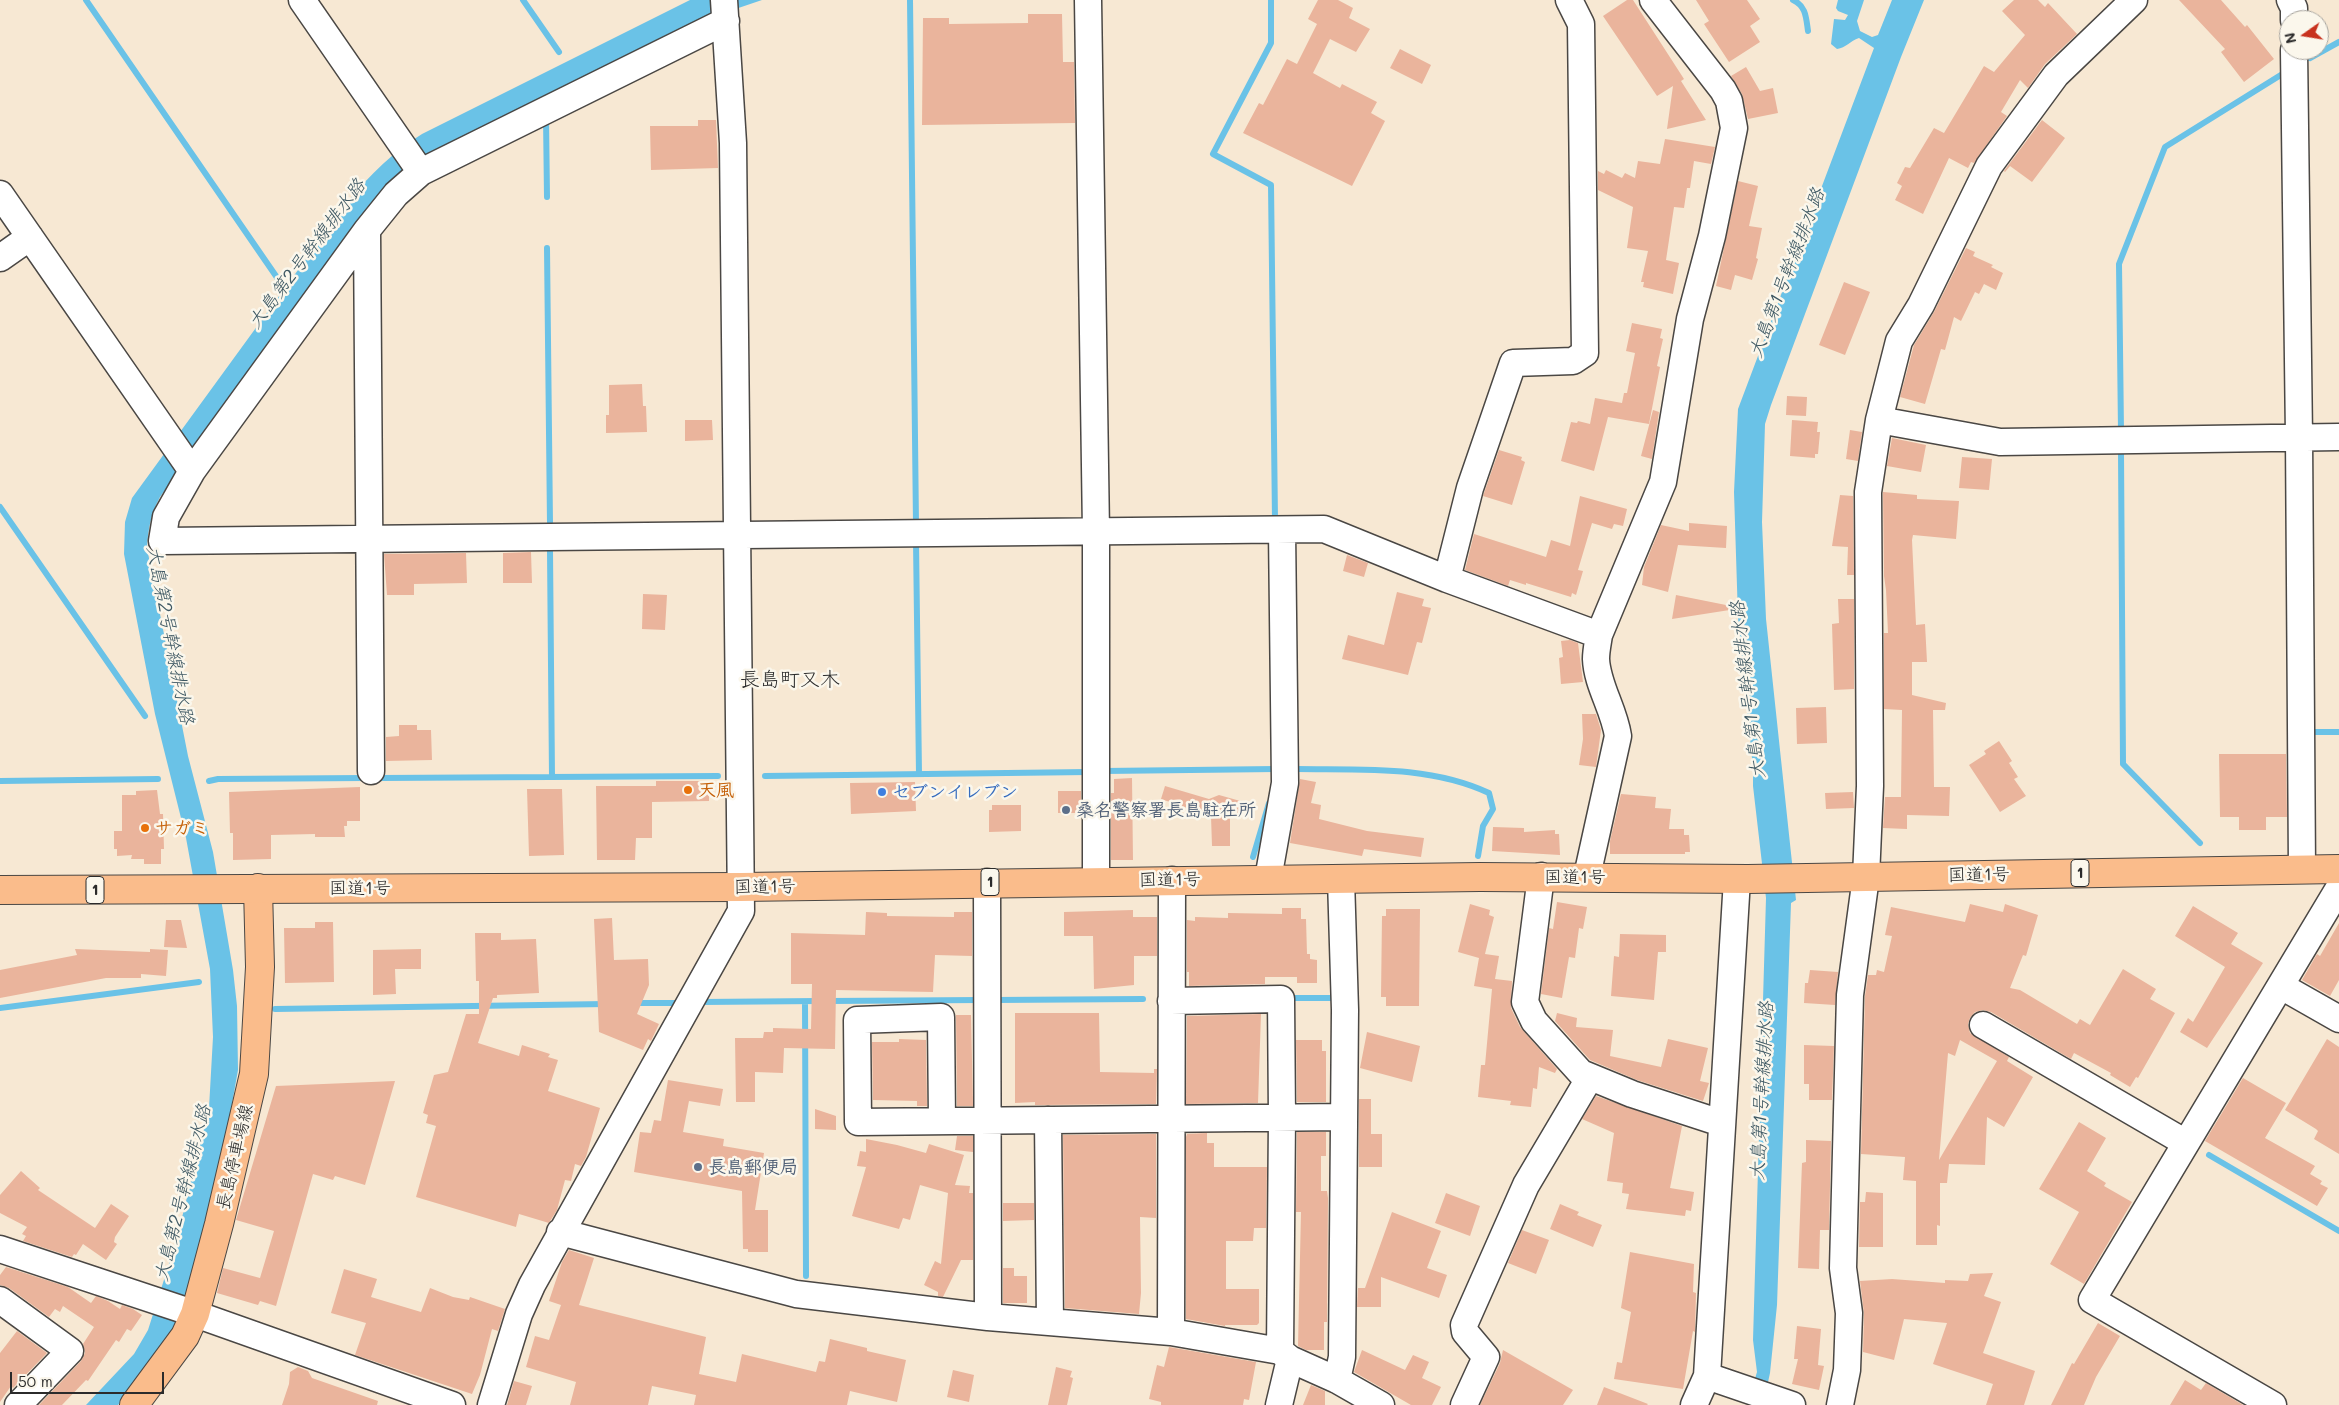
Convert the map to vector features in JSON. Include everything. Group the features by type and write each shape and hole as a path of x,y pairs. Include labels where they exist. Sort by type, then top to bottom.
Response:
{"main road":[{"name":"国道1号","path":"0,890 741,887 987,882 1541,876 1743,879 1821,876 1866,877 2339,869"},
{"name":"長島停車場線","path":"134,1405 185,1336 254,1074 260,967 258,888"}],"street":[{"path":"302,0 420,171"},
{"path":"1088,0 1096,532 1096,881"},
{"path":"1447,579 1470,488 1513,363 1573,360 1585,353 1581,24 1569,0"},
{"path":"1587,876 1618,736 1616,722 1598,669 1596,658 1599,635 1663,482 1690,319 1712,236 1734,128 1729,101 1723,90 1653,0"},
{"path":"1840,1405 1847,1370 1850,1313 1844,1268 1850,995 1866,877 1870,786 1868,492 1879,420 1899,341 1921,305 1989,166 2056,75 2134,0"},
{"path":"491,1405 519,1314 560,1232 741,911 741,887 737,536 733,143 725,11 421,172 396,194 367,230 191,469 166,517 162,541 737,536 1324,529 1447,579 1599,635"},
{"path":"2294,60 2302,869"},
{"path":"0,194 191,469"},
{"path":"367,230 371,771"},
{"path":"0,258 30,237"},
{"path":"1879,420 2000,442 2339,437"},
{"path":"1268,879 1285,783 1282,530"},
{"path":"1541,876 1525,1002 1534,1021 1581,1073 1721,1123"},
{"path":"1337,1380 1342,1357 1345,1010 1341,879"},
{"path":"1694,1405 1716,1380 1721,1123 1743,879"},
{"path":"1171,1332 1172,880"},
{"path":"987,882 986,1121 988,1316"},
{"path":"2273,1405 2092,1300 2339,888"},
{"path":"2281,986 2339,1019"},
{"path":"1172,1001 1281,999 1285,1355 1279,1405"},
{"path":"942,1121 940,1017 857,1020 858,1122 1344,1117"},
{"path":"1983,1025 2186,1143"},
{"path":"1464,1405 1486,1357 1465,1332 1464,1325 1526,1185 1590,1077"},
{"path":"1048,1120 1050,1322"},
{"path":"560,1232 796,1294 988,1316 1171,1332 1285,1355 1337,1380 1381,1405"},
{"path":"2,1253 190,1312 452,1405"},
{"path":"0,1300 70,1351 18,1405"},
{"path":"1716,1380 1784,1402"}],"water":[{"path":"690,0 762,0 706,19 430,155 212,424 160,497 154,509 150,522 147,548 188,756 213,852 233,970 237,1006 238,1070 224,1149 199,1254 169,1342 156,1361 118,1405 86,1405 134,1354 148,1330 176,1242 209,1108 213,1037 210,969 186,838 155,714 124,554 125,522 132,498 349,200 383,164 401,148 422,134"},
{"name":"大島第1号幹線排水路","path":"1838,0 1864,0 1857,21 1860,31 1872,37 1878,35 1892,0 1924,0 1901,57 1765,424 1762,522 1766,619 1796,900 1791,903 1777,1305 1770,1373 1763,1405 1747,1405 1757,1372 1753,1340 1766,898 1753,786 1753,768 1738,618 1734,492 1738,409 1874,48 1859,38 1837,49 1831,44 1834,19 1845,20 1848,15 1838,11 1836,8"}],"building":[{"path":"1318,0 1338,0 1353,8 1349,18 1370,29 1356,52 1330,39 1313,73 1340,88 1342,84 1377,102 1371,113 1385,121 1352,186 1243,133 1259,103 1263,105 1287,59 1297,64 1317,24 1308,19"},
{"path":"1627,0 1633,0 1684,79 1681,81 1706,120 1667,129 1673,86 1657,96 1603,16"},
{"path":"1696,0 1747,0 1760,19 1750,26 1760,42 1729,62 1704,24 1709,21"},
{"path":"2014,0 2038,0 2045,7 2048,3 2077,34 2045,64 2028,88 2020,80 2001,112 2007,116 1974,163 1971,162 1968,168 1949,158 1923,214 1895,200 1902,186 1897,183 1905,167 1910,168 1934,128 1944,133 1984,66 1994,72 2025,35 2002,11"},
{"path":"2179,0 2221,0 2245,27 2247,25 2274,59 2244,82 2221,52 2225,49"},
{"path":"1028,14 1062,14 1063,62 1074,62 1075,123 922,125 923,18 949,18 949,24 1028,23"},
{"path":"1400,49 1431,65 1422,84 1390,68"},
{"path":"1746,67 1760,91 1773,88 1778,113 1748,119 1742,94 1731,76"},
{"path":"698,120 716,120 718,168 651,170 650,126 698,126"},
{"path":"2042,120 2065,138 2032,182 2010,166 2005,172 2004,171"},
{"path":"1665,139 1715,147 1711,164 1694,161 1690,188 1687,188 1684,208 1674,207 1666,260 1679,263 1673,294 1643,287 1644,282 1641,282 1648,251 1627,248 1633,207 1598,190 1598,171 1604,174 1606,170 1622,178 1625,173 1635,178 1638,161 1660,164"},
{"path":"1738,181 1758,186 1749,226 1762,228 1756,258 1758,259 1752,280 1735,275 1731,290 1716,286"},
{"path":"1966,248 1975,252 1973,256 1993,265 1991,267 2003,273 1996,290 1984,284 1979,294 1975,292 1961,321 1954,317 1945,350 1941,349 1925,404 1900,397 1914,345 1934,312"},
{"path":"1844,282 1870,292 1845,355 1819,345"},
{"path":"1632,323 1662,329 1660,338 1663,339 1657,366 1660,367 1649,424 1608,417 1594,471 1561,461 1571,422 1577,423 1578,421 1590,424 1595,398 1622,403 1624,393 1627,393 1635,353 1626,351"},
{"path":"642,384 643,406 646,406 647,432 606,433 606,415 609,415 609,385"},
{"path":"1787,396 1807,397 1806,416 1786,415"},
{"path":"1653,410 1659,412 1652,459 1641,456"},
{"path":"685,420 712,420 713,440 685,441"},
{"path":"1792,420 1818,422 1817,432 1820,432 1818,454 1815,454 1815,458 1790,456"},
{"path":"1850,430 1862,432 1858,461 1846,459"},
{"path":"1892,438 1926,445 1921,472 1887,466"},
{"path":"1499,450 1522,457 1521,460 1525,462 1512,505 1483,496"},
{"path":"1962,457 1992,459 1989,490 1959,488"},
{"path":"1883,492 1917,495 1917,499 1959,501 1956,539 1913,535 1912,540 1916,625 1925,624 1927,662 1912,662 1912,695 1946,703 1945,710 1933,710 1934,787 1950,787 1949,816 1907,815 1907,829 1883,828 1885,797 1901,797 1902,710 1884,709 1884,633 1888,633 1884,576"},
{"path":"1840,495 1853,496 1854,575 1847,575 1848,547 1832,546"},
{"path":"1580,496 1627,509 1623,526 1614,524 1612,529 1592,523 1578,570 1583,571 1576,595 1572,593 1571,597 1510,580 1508,586 1465,570 1474,534 1546,557 1551,540 1570,546"},
{"path":"1689,523 1727,526 1726,548 1678,545 1668,592 1642,585 1644,567 1661,525 1689,531"},
{"path":"531,552 532,583 503,583 503,553"},
{"path":"466,553 467,583 414,584 414,595 387,595 384,554"},
{"path":"1347,555 1368,563 1364,577 1343,571"},
{"path":"1397,592 1424,599 1422,606 1431,608 1422,643 1417,642 1408,675 1342,659 1348,635 1384,645"},
{"path":"643,594 667,595 665,630 642,629"},
{"path":"1676,595 1736,607 1736,609 1672,619"},
{"path":"1838,599 1854,599 1854,689 1834,690 1832,624 1839,623"},
{"path":"1570,640 1578,643 1583,682 1561,684 1559,658 1563,657 1561,641"},
{"path":"1826,707 1827,743 1797,744 1796,708"},
{"path":"1582,714 1596,714 1601,730 1596,767 1579,765 1583,739"},
{"path":"399,725 417,725 417,730 431,730 432,760 386,761 386,737 399,736"},
{"path":"1999,741 2012,761 2009,763 2018,777 2014,779 2026,796 2000,812 1969,765 1986,754 1984,751"},
{"path":"2219,754 2286,754 2287,817 2266,817 2266,830 2239,830 2239,817 2220,817"},
{"path":"1132,778 1133,860 1111,860 1111,793 1114,793 1114,779"},
{"path":"1300,779 1316,782 1311,803 1321,805 1319,819 1367,831 1424,838 1421,857 1364,849 1362,856 1290,843"},
{"path":"656,781 709,781 709,801 652,802 652,838 636,838 635,860 597,860 596,786 656,786"},
{"path":"915,782 916,811 851,814 850,783"},
{"path":"1165,786 1209,799 1219,795 1258,806 1230,816 1230,846 1212,846 1211,816 1161,799"},
{"path":"360,787 360,821 347,821 347,826 344,826 345,837 315,837 315,834 271,835 271,859 233,860 233,833 230,833 229,792"},
{"path":"527,789 562,789 564,855 529,856"},
{"path":"157,790 160,814 163,814 164,849 161,849 161,864 144,864 144,859 131,859 132,855 117,856 117,849 114,849 114,831 122,831 122,795 136,795 136,791"},
{"path":"1058,791 1081,791 1081,813 1058,813"},
{"path":"1853,792 1854,808 1826,809 1825,793"},
{"path":"1621,794 1656,797 1655,808 1671,809 1669,829 1684,829 1684,835 1689,835 1690,852 1685,852 1685,854 1610,854 1610,841"},
{"path":"992,805 1021,805 1021,831 989,832 989,810 992,810"},
{"path":"1493,827 1524,828 1524,832 1555,830 1555,834 1559,834 1560,855 1492,851"},
{"path":"1557,902 1587,907 1583,929 1579,928 1575,958 1569,957 1562,998 1541,994 1549,928 1553,929"},
{"path":"1470,904 1490,910 1489,915 1494,917 1485,954 1499,956 1495,979 1512,981 1511,1008 1520,1027 1557,1069 1555,1073 1539,1067 1537,1089 1533,1088 1531,1107 1510,1105 1511,1101 1478,1097 1481,1065 1485,1065 1492,989 1474,986 1479,958 1458,952"},
{"path":"1970,904 2003,912 2005,904 2038,915 2026,956 2023,955 2010,988 2020,990 2077,1024 2080,1019 2090,1025 2123,969 2156,989 2150,999 2175,1013 2138,1078 2136,1077 2130,1087 2110,1075 2111,1073 2074,1053 2071,1059 1991,1012 1983,1010 1975,1012 1968,1024 1970,1033 2009,1057 2007,1061 2033,1077 2004,1127 1987,1117 1985,1165 1949,1164 1947,1183 1940,1183 1940,1226 1937,1225 1937,1245 1916,1245 1916,1181 1903,1180 1905,1157 1861,1154 1865,996 1868,975 1876,975 1877,970 1884,972 1892,936 1885,935 1891,907 1965,922","holes":["1960,1040 1997,1061 1939,1160 1948,1053 1955,1056"]},
{"path":"2193,906 2238,933 2231,944 2263,963 2207,1048 2180,1032 2188,1018 2193,1022 2225,967 2175,936"},
{"path":"1282,908 1301,908 1301,919 1306,919 1307,954 1310,954 1310,959 1317,960 1317,983 1297,983 1297,977 1265,977 1265,984 1189,986 1189,972 1187,972 1187,920 1195,921 1195,917 1228,918 1228,913 1282,914"},
{"path":"1386,909 1420,909 1419,1006 1386,1006 1386,997 1381,997 1382,916 1386,916"},
{"path":"1133,910 1133,917 1157,917 1157,956 1134,956 1134,985 1094,989 1093,936 1064,936 1064,912"},
{"path":"866,912 887,913 887,916 954,917 954,912 972,912 972,956 935,955 933,992 836,990 835,1049 784,1048 783,1073 755,1072 755,1102 736,1102 735,1038 763,1038 764,1032 773,1032 773,1028 811,1029 812,984 791,984 791,933 865,935"},
{"path":"612,918 614,960 648,959 649,985 637,1014 659,1024 651,1041 648,1039 643,1050 599,1032 594,919"},
{"path":"166,920 181,920 187,948 164,947"},
{"path":"315,922 333,922 334,982 285,983 284,928 315,928"},
{"path":"2339,923 2339,980 2330,996 2302,980 2317,954 2320,956"},
{"path":"475,933 501,933 501,940 536,939 539,993 497,995 497,998 493,998 478,1043 519,1056 522,1045 550,1054 548,1057 558,1060 548,1091 600,1108 586,1157 581,1166 575,1164 571,1181 565,1180 557,1210 549,1223 519,1214 516,1227 416,1197 436,1126 426,1123 428,1115 423,1113 434,1075 448,1072 466,1014 479,1014 479,981 476,981"},
{"path":"1620,934 1666,935 1666,952 1658,952 1654,1000 1611,996 1614,956 1619,957"},
{"path":"75,949 150,952 150,949 168,950 166,976 141,974 141,978 106,978 0,998 0,970 77,955"},
{"path":"421,949 421,969 395,969 396,994 373,995 373,950"},
{"path":"1810,970 1838,972 1835,1005 1804,1003 1805,983 1808,983"},
{"path":"1015,1013 1099,1013 1100,1072 1154,1073 1154,1069 1157,1069 1156,1104 1035,1105 1035,1102 1015,1103"},
{"path":"1557,1013 1577,1018 1576,1027 1613,1030 1610,1056 1661,1067 1668,1039 1708,1048 1700,1081 1709,1083 1703,1101 1637,1080 1590,1060 1555,1021"},
{"path":"1261,1014 1258,1103 1186,1104 1187,1016"},
{"path":"956,1015 971,1015 973,1106 957,1106"},
{"path":"1367,1032 1420,1046 1412,1082 1360,1068"},
{"path":"899,1039 926,1040 927,1106 917,1106 917,1101 873,1100 872,1042 899,1042"},
{"path":"2327,1039 2339,1047 2339,1154 2314,1139 2318,1131 2316,1129 2285,1110"},
{"path":"1296,1040 1322,1040 1322,1051 1326,1051 1326,1102 1297,1102"},
{"path":"1804,1045 1834,1046 1832,1100 1809,1100 1809,1084 1804,1084"},
{"path":"2243,1078 2286,1103 2265,1138 2315,1166 2310,1174 2322,1181 2320,1184 2328,1188 2317,1206 2205,1141"},
{"path":"668,1080 723,1089 720,1106 689,1101 683,1132 724,1139 723,1146 764,1153 755,1210 768,1210 768,1252 748,1252 748,1249 743,1249 742,1191 634,1172 640,1132 651,1133 654,1120 661,1121"},
{"path":"395,1081 365,1185 335,1176 333,1180 313,1174 276,1306 260,1301 258,1305 217,1293 223,1268 260,1278 274,1231 236,1220 276,1086"},
{"path":"1596,1096 1682,1126 1670,1188 1694,1192 1691,1211 1686,1210 1685,1216 1626,1209 1629,1194 1622,1193 1623,1183 1607,1181 1614,1133 1582,1119"},
{"path":"1359,1099 1371,1099 1371,1134 1382,1134 1382,1167 1359,1167"},
{"path":"815,1109 836,1116 836,1130 815,1129"},
{"path":"2079,1122 2106,1138 2087,1171 2106,1183 2104,1186 2132,1202 2084,1284 2050,1264 2079,1212 2039,1189"},
{"path":"1297,1132 1326,1132 1326,1156 1321,1156 1321,1191 1327,1191 1328,1198 1327,1322 1324,1322 1324,1350 1306,1350 1298,1346 1301,1212 1296,1212"},
{"path":"1207,1133 1207,1143 1214,1143 1214,1167 1267,1167 1266,1228 1254,1228 1253,1241 1226,1241 1226,1289 1259,1289 1259,1323 1257,1325 1225,1326 1186,1319 1186,1137 1187,1134"},
{"path":"1156,1134 1156,1218 1140,1217 1141,1293 1139,1314 1065,1308 1063,1135"},
{"path":"957,1136 973,1136 973,1152 955,1150"},
{"path":"866,1139 926,1153 929,1144 964,1155 955,1185 970,1186 969,1193 973,1193 973,1260 961,1260 943,1297 938,1296 938,1292 924,1285 935,1261 941,1264 948,1193 920,1185 910,1220 903,1218 899,1229 852,1216 866,1167 857,1166 860,1151 866,1152"},
{"path":"1806,1140 1831,1141 1829,1230 1820,1230 1819,1269 1798,1268 1802,1163 1806,1162"},
{"path":"21,1171 40,1188 38,1190 95,1228 111,1204 129,1216 115,1237 114,1242 117,1244 106,1260 83,1244 76,1255 74,1254 72,1257 23,1241 26,1236 22,1234 27,1227 0,1213 0,1195"},
{"path":"1866,1192 1883,1193 1883,1247 1859,1247 1860,1202 1865,1202"},
{"path":"1446,1193 1480,1206 1470,1236 1435,1223"},
{"path":"1003,1203 1034,1203 1034,1220 1003,1221"},
{"path":"1560,1204 1579,1212 1577,1215 1602,1225 1593,1247 1550,1229"},
{"path":"1392,1212 1441,1231 1427,1268 1447,1275 1439,1298 1381,1277 1381,1307 1357,1307 1358,1288 1365,1288"},
{"path":"1522,1230 1549,1240 1536,1274 1508,1263"},
{"path":"569,1250 594,1258 579,1305 706,1337 699,1374 736,1382 742,1354 816,1372 819,1361 825,1362 830,1339 867,1348 867,1351 906,1360 897,1402 850,1391 847,1405 694,1405 696,1395 652,1386 648,1405 570,1405 576,1382 526,1367 535,1336 549,1340 561,1305 549,1301 562,1262"},
{"path":"1630,1252 1694,1264 1693,1292 1696,1293 1695,1332 1693,1331 1683,1389 1614,1379 1617,1362 1622,1363 1631,1312 1621,1308"},
{"path":"6,1267 68,1287 91,1303 96,1296 120,1309 122,1305 142,1315 131,1331 127,1329 119,1342 116,1340 88,1381 86,1380 62,1405 39,1405 81,1361 85,1353 83,1344 94,1327 63,1306 60,1312 55,1309 49,1317 9,1288 0,1285 0,1275"},
{"path":"1003,1268 1014,1268 1014,1276 1027,1276 1027,1303 1003,1303"},
{"path":"344,1269 377,1279 371,1297 421,1312 430,1288 453,1297 469,1300 470,1297 505,1309 498,1331 492,1329 480,1375 472,1394 355,1355 366,1323 331,1313"},
{"path":"1993,1273 1984,1296 2001,1302 1983,1353 2035,1371 2024,1405 1986,1405 1993,1384 1933,1364 1947,1323 1904,1319 1894,1360 1863,1352 1864,1313 1860,1281 1892,1279 1945,1283 1945,1280 1968,1281 1970,1274"},
{"path":"2098,1323 2120,1336 2096,1377 2084,1405 2051,1405 2072,1363 2074,1364"},
{"path":"1797,1326 1821,1329 1818,1365 1824,1366 1819,1390 1792,1384 1798,1359 1794,1359"},
{"path":"17,1331 47,1353 13,1388 11,1386 0,1402 0,1353"},
{"path":"1169,1347 1256,1362 1249,1400 1244,1399 1243,1405 1161,1405 1161,1402 1149,1399 1157,1365 1164,1367"},
{"path":"1362,1350 1405,1370 1413,1355 1429,1362 1422,1378 1441,1387 1432,1405 1411,1405 1354,1372"},
{"path":"1503,1350 1573,1390 1563,1405 1480,1405 1500,1363"},
{"path":"298,1367 308,1371 312,1378 378,1401 377,1405 282,1405 289,1384 290,1372"},
{"path":"1056,1367 1072,1371 1070,1377 1073,1378 1067,1405 1048,1405"},
{"path":"953,1370 974,1375 969,1402 947,1397"},
{"path":"2185,1380 2201,1390 2206,1383 2243,1405 2170,1405"},
{"path":"514,1381 532,1386 526,1405 507,1405"},
{"path":"1311,1385 1325,1391 1325,1405 1303,1405"},
{"path":"1604,1387 1648,1404 1597,1405"}],"waterway":[{"name":"大島第2号幹線排水路","path":"86,0 278,279"},
{"path":"523,0 559,52"},
{"path":"910,0 916,524"},
{"path":"1271,0 1271,43 1213,154 1271,185 1275,520"},
{"path":"1793,0 1801,5 1803,9 1808,31"},
{"path":"2329,48 2339,42"},
{"path":"2121,431 2119,264 2165,147 2284,73"},
{"path":"546,117 547,197"},
{"path":"547,248 550,524"},
{"path":"2121,453 2123,764 2200,843"},
{"path":"0,507 145,716"},
{"path":"916,541 919,774"},
{"path":"550,551 552,777"},
{"path":"2314,732 2339,732"},
{"path":"1104,771 1276,769"},
{"path":"1296,769 1419,773 1466,784 1489,793 1493,809 1483,826 1478,856"},
{"path":"765,776 1088,772"},
{"path":"381,778 718,776"},
{"path":"209,781 218,779 364,778"},
{"path":"0,781 158,779"},
{"path":"1253,857 1269,803"},
{"path":"0,1008 199,982"},
{"path":"1293,998 1333,998"},
{"path":"995,1000 1143,999"},
{"path":"829,1001 981,1000"},
{"path":"701,1002 819,1001"},
{"path":"805,1002 806,1276"},
{"path":"633,1003 677,1003"},
{"path":"275,1009 606,1004"},
{"path":"2209,1155 2339,1231"}],"place":[{"name":"天風","path":"688,790"},
{"name":"セブンイレブン","path":"882,792"},
{"name":"桑名警察署長島駐在所","path":"1066,810"},
{"name":"サガミ","path":"145,828"},
{"name":"長島郵便局","path":"698,1167"}],"district":[{"name":"長島町又木","path":"790,680"}]}
